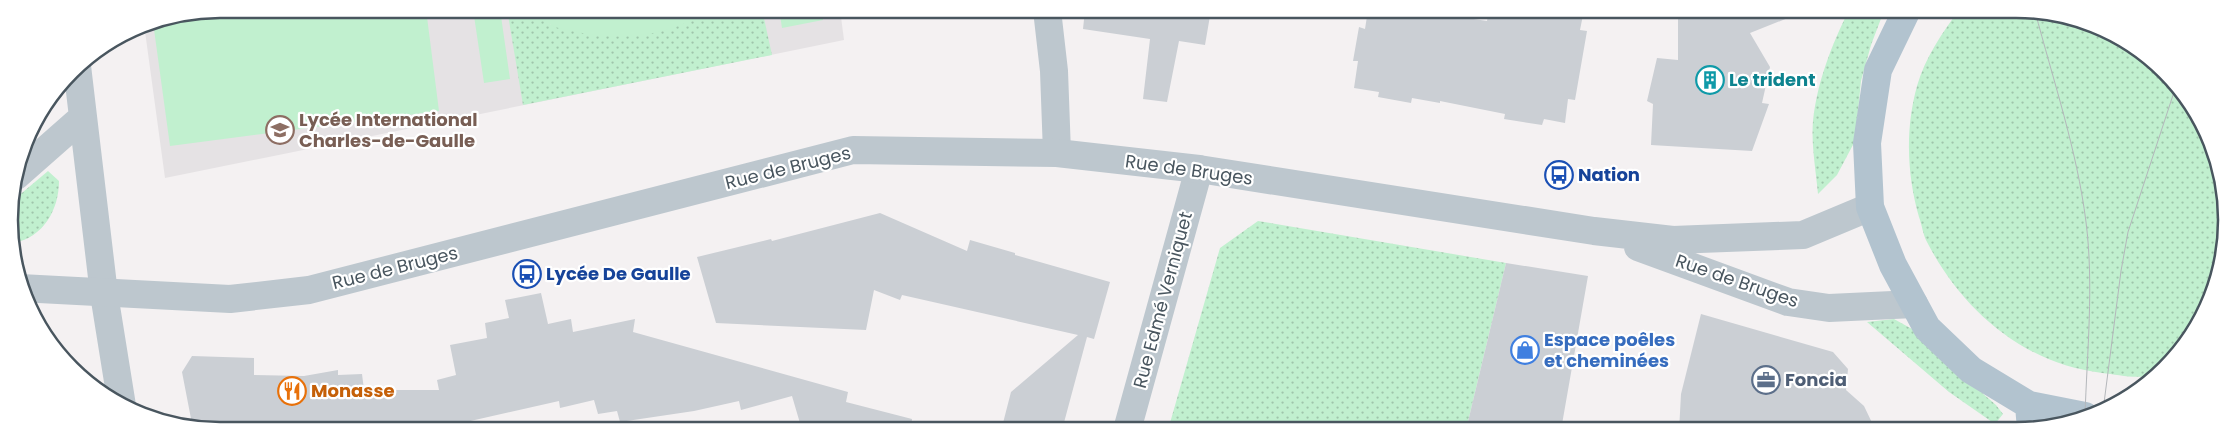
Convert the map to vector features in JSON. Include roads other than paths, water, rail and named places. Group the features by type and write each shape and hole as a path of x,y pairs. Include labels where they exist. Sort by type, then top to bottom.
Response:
{"main road":[{"path":"1899,18 1878,70 1868,143 1870,207 1893,266 1927,328 1971,370 2030,418 2064,417"}],"street":[{"path":"1048,18 1054,71 1057,153"},
{"path":"78,76 104,294 120,396"},
{"path":"24,169 83,117"},
{"name":"Rue de Bruges","path":"30,289 230,299 309,290 853,150 1057,153 1199,169 1594,231 1673,240 1803,236 1870,207"},
{"name":"Rue Edmé Verniquet","path":"1129,422 1199,169"},
{"name":"Rue de Bruges","path":"1594,231 1788,302 1829,308 1914,304"}],"tram line":[{"path":"2037,19 2071,142 2086,222 2090,294 2085,410"},
{"path":"2104,402 2121,271 2128,232 2173,94"}],"place":[{"name":"Le trident","path":"1710,80"},
{"name":"Lycée International Charles-de-Gaulle","path":"280,130"},
{"name":"Nation","path":"1559,175"},
{"name":"Lycée De Gaulle","path":"527,274"},
{"name":"Espace poêles et cheminées","path":"1525,350"},
{"name":"Foncia","path":"1766,380"},
{"name":"Monasse","path":"292,391"}]}
